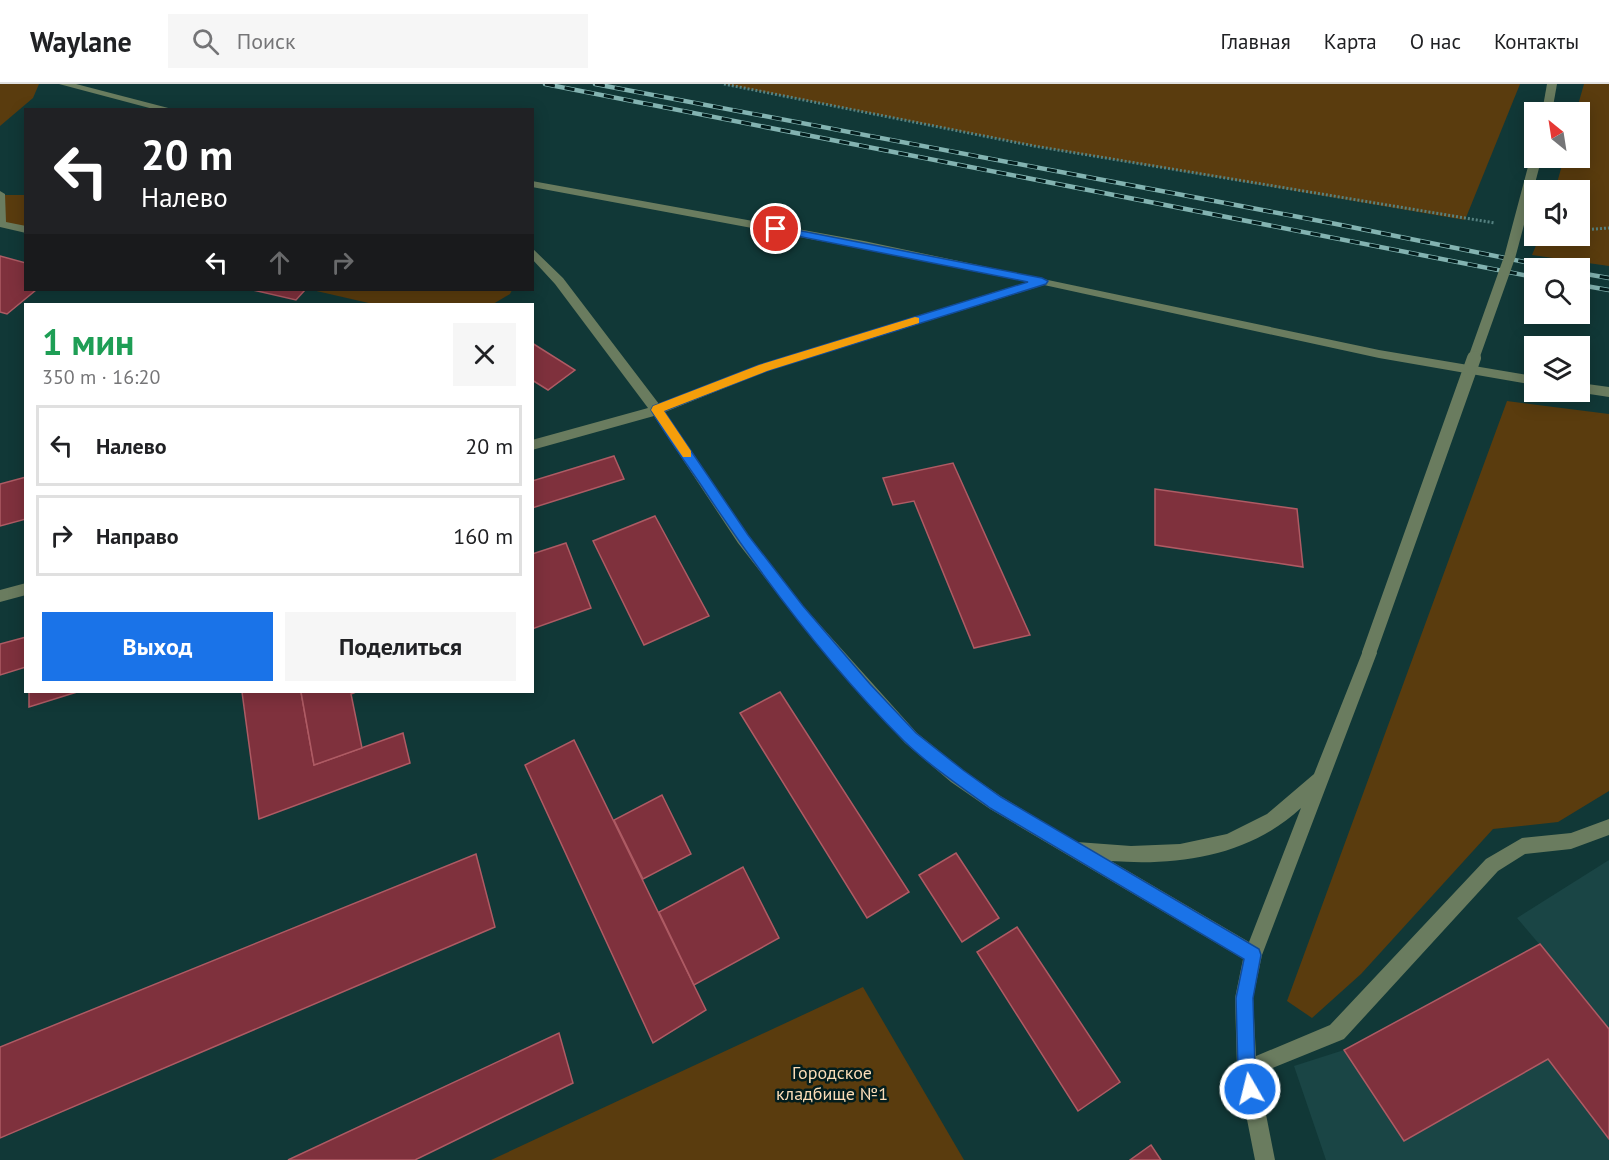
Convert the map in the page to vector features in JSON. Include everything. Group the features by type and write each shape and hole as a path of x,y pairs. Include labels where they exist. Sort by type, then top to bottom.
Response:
{"street":[{"path":"64,84 163,108"},
{"path":"1549,102 1552,84"},
{"path":"1265,1160 1247,1069 1244,998 1253,955 1370,653 1510,256 1533,168"},
{"path":"534,184 853,243 1042,281 1379,354 1524,378"},
{"path":"0,194 1,224 24,230"},
{"path":"534,254 559,281 657,410 743,538 798,610 903,730 957,776 996,803 1253,955"},
{"path":"534,444 657,410 763,368 1042,281"},
{"path":"1590,389 1609,392"},
{"path":"0,596 24,590"},
{"path":"1072,848 1123,855 1164,856 1207,849 1238,838 1274,819 1322,778"},
{"path":"1247,1069 1337,1032 1492,865 1522,846 1571,841 1609,827"}],"path":[{"path":"724,84 1034,146 1500,224"},
{"path":"1590,229 1609,228"}],"shaded area":[{"path":"1609,860 1609,1160 1326,1160 1294,1066 1344,1050 1540,945 1517,918"}],"green space":[{"path":"0,84 39,84 33,98 0,126"},
{"path":"724,84 1520,84 1465,220 1034,146"},
{"path":"1584,84 1609,84 1609,266 1590,263 1590,258 1553,258 1532,255 1536,246 1590,246 1590,180 1558,180 1561,168 1590,168 1590,102 1579,102"},
{"path":"1,195 24,195 24,230 1,224"},
{"path":"316,291 512,291 495,303 369,303"},
{"path":"1507,401 1609,414 1609,791 1558,822 1493,829 1361,974 1312,1018 1287,1001"},
{"name":"Городское кладбище №1","path":"863,987 964,1160 491,1160"}],"building":[{"path":"0,256 24,262 24,291 35,291 7,314 0,312"},
{"path":"257,291 304,291 296,300"},
{"path":"534,344 575,370 548,390 534,381"},
{"path":"614,456 624,479 534,507 534,480"},
{"path":"953,463 1030,635 974,648 914,501 893,505 883,478"},
{"path":"24,478 24,520 0,526 0,484"},
{"path":"1155,489 1297,509 1303,567 1155,545"},
{"path":"655,516 709,616 644,645 593,541"},
{"path":"566,543 591,608 534,628 534,553"},
{"path":"24,638 24,668 0,675 0,644"},
{"path":"780,692 909,892 867,918 740,713"},
{"path":"29,693 74,693 29,707"},
{"path":"242,693 301,693 314,765 403,733 410,763 259,819"},
{"path":"301,693 354,693 351,694 362,748 314,765"},
{"path":"574,740 706,1010 653,1043 525,765"},
{"path":"662,795 691,854 643,879 614,820"},
{"path":"956,853 999,918 962,942 919,875"},
{"path":"476,854 495,927 0,1138 0,1047"},
{"path":"743,867 779,938 694,985 659,912"},
{"path":"1017,927 1120,1082 1078,1111 977,952"},
{"path":"1540,944 1609,1029 1609,1139 1548,1059 1404,1141 1344,1050"},
{"path":"559,1033 573,1083 415,1160 288,1160"},
{"path":"1151,1145 1161,1160 1130,1160"}],"railway":[{"path":"545,84 1524,275"},
{"path":"595,84 1524,262"},
{"path":"1590,275 1609,278"},
{"path":"1590,287 1609,290"}],"slow traffic":[{"path":"687,454 657,410 763,368 915,320"}],"route":[{"path":"776,229 1042,281 763,368 657,410 743,538 798,610 911,738 957,776 996,803 1253,955 1244,998 1250,1089"}]}
